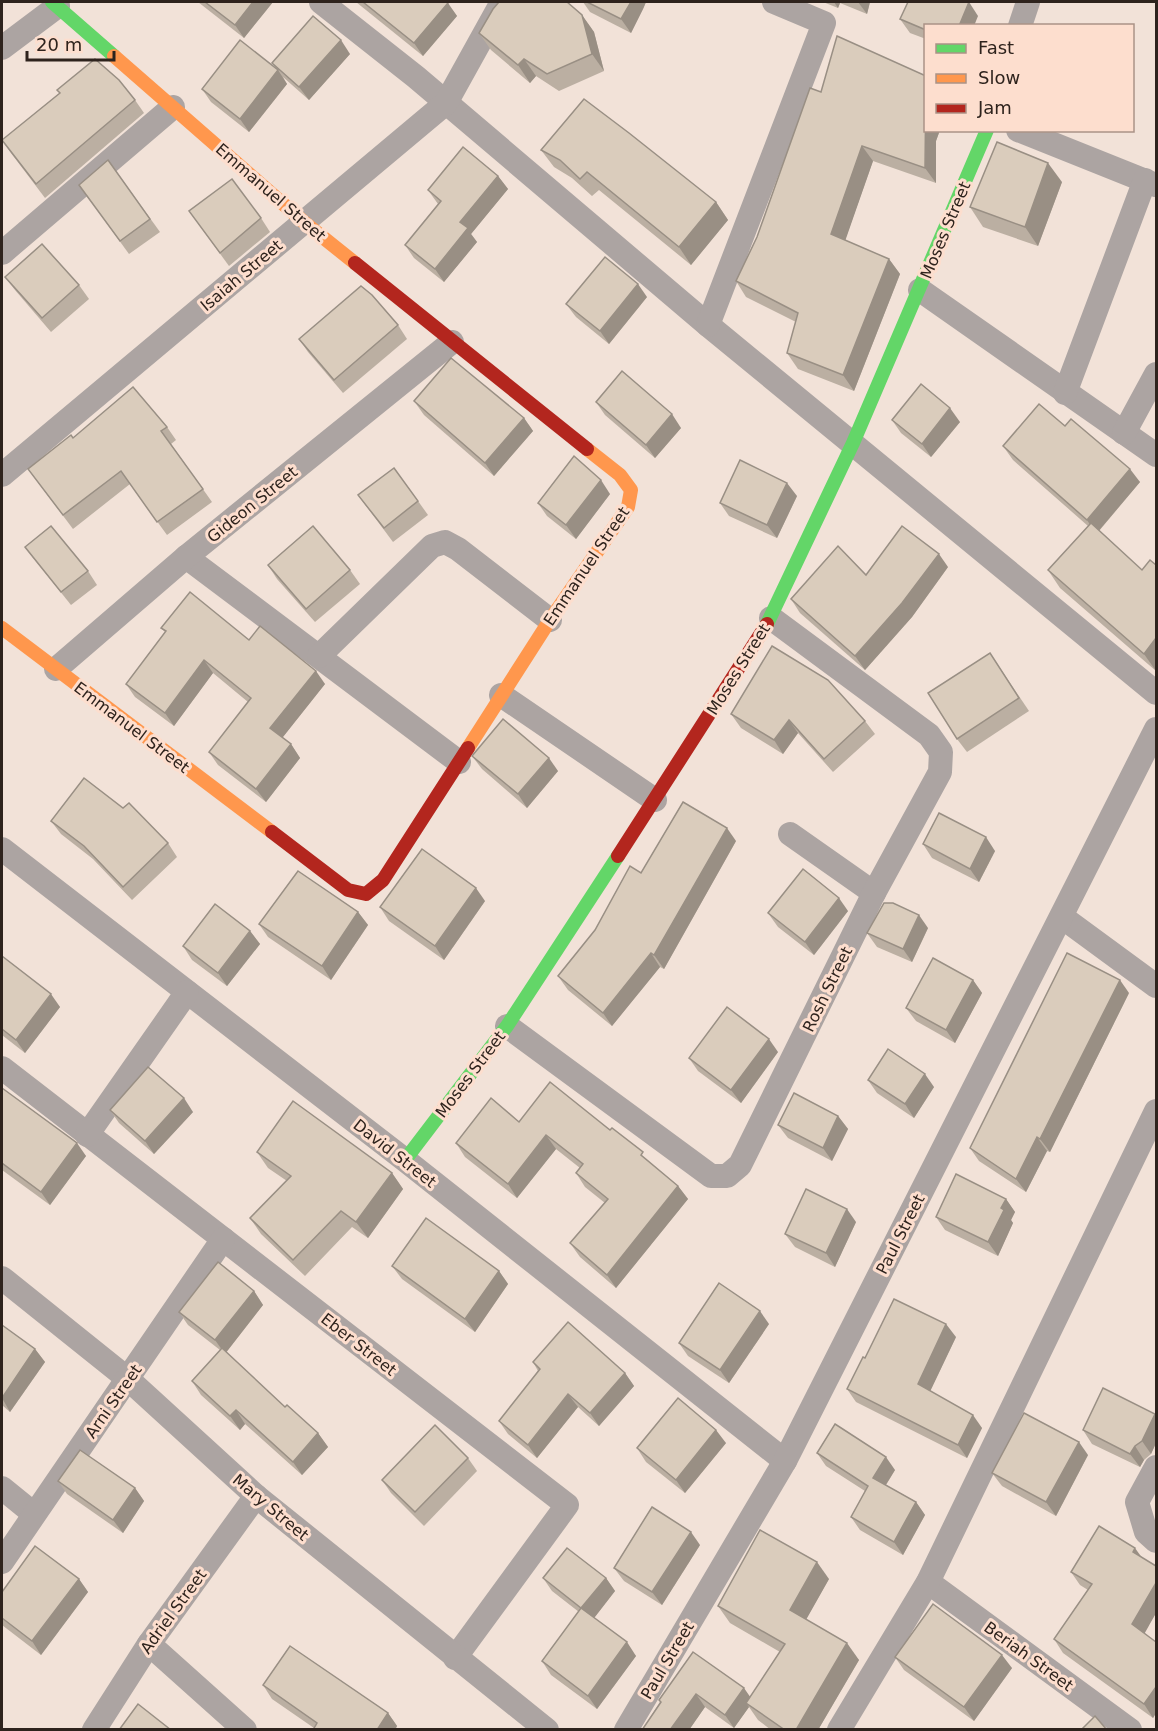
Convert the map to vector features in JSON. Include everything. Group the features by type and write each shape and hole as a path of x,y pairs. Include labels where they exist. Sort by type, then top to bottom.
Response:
{"street":[{"path":"321,2 446,103 708,325 1156,693"},
{"name":"Isaiah Street","path":"2,475 446,103 502,2"},
{"path":"708,325 824,23 774,2"},
{"path":"1021,24 1028,2"},
{"path":"2,48 55,4"},
{"name":"Emmanuel Street","path":"2,628 348,890 366,894 382,880 550,620 628,507 631,490 620,475 305,223 55,4"},
{"path":"2,253 173,107"},
{"name":"Moses Street","path":"405,1160 507,1026 771,618 853,443 986,132"},
{"path":"1023,132 1151,182 1065,393"},
{"path":"920,290 1156,455"},
{"name":"Gideon Street","path":"56,669 186,557 452,342"},
{"path":"1124,433 1156,374"},
{"path":"319,656 432,546 446,542 550,620"},
{"path":"186,557 459,762"},
{"name":"Rosh Street","path":"507,1026 711,1176 727,1176 740,1165 874,893 940,772 941,752 928,735 771,618"},
{"path":"501,695 655,800"},
{"name":"Paul Street","path":"626,1730 785,1461 1156,729"},
{"path":"790,834 874,893"},
{"name":"David Street","path":"2,849 405,1160 785,1461"},
{"path":"1062,918 1156,987"},
{"path":"87,1136 187,992"},
{"name":"Eber Street","path":"2,1068 567,1506 455,1658"},
{"path":"838,1730 928,1582 1156,1111"},
{"name":"Arni Street","path":"2,1562 223,1239"},
{"name":"Mary Street","path":"2,1278 128,1378 256,1496 546,1730"},
{"path":"1156,1467 1137,1502 1146,1532 1156,1541"},
{"path":"2,1488 34,1514"},
{"name":"Adriel Street","path":"94,1730 148,1644 256,1496"},
{"name":"Beriah Street","path":"928,1582 1130,1730"},
{"path":"148,1644 245,1730"}],"building":[{"path":"205,2 253,2 235,25"},
{"path":"363,2 446,2 448,3 414,43"},
{"path":"499,2 567,2 582,15 592,54 547,74 524,59 518,65 479,33"},
{"path":"587,2 631,2 621,19"},
{"path":"908,2 969,2 960,24 924,24 924,29 900,19"},
{"path":"313,16 341,40 299,87 272,63"},
{"path":"837,36 924,75 925,168 862,146 831,234 889,259 843,375 787,353 798,313 736,281 757,237 810,88 821,92"},
{"path":"240,40 278,70 240,119 202,89"},
{"path":"95,59 119,80 135,100 36,184 2,140 60,93 57,90"},
{"path":"584,99 716,202 679,247 587,172 580,179 560,160 541,150"},
{"path":"997,142 1048,163 1025,227 970,207"},
{"path":"463,147 498,176 460,222 468,228 435,269 405,245 441,201 428,190"},
{"path":"108,160 150,219 120,241 79,185"},
{"path":"232,179 261,218 220,253 189,211"},
{"path":"42,244 79,285 42,318 5,277"},
{"path":"605,257 638,284 600,331 566,304"},
{"path":"361,286 398,325 334,380 299,339"},
{"path":"451,358 524,418 485,463 414,401"},
{"path":"622,371 672,414 646,445 596,402"},
{"path":"921,384 950,408 922,444 892,420"},
{"path":"133,387 167,427 161,431 203,489 157,522 121,471 63,515 28,469 71,435 73,438"},
{"path":"1039,404 1065,426 1071,419 1130,469 1087,520 1003,446"},
{"path":"574,456 601,480 566,525 538,503"},
{"path":"740,460 787,483 767,525 720,503"},
{"path":"394,468 418,501 384,528 358,495"},
{"path":"1091,523 1142,570 1150,560 1156,565 1156,638 1144,654 1048,570"},
{"path":"51,526 88,571 61,592 25,547"},
{"path":"313,526 350,570 306,609 268,565"},
{"path":"902,526 939,554 902,603 855,656 791,599 838,546 866,575"},
{"path":"190,592 249,640 260,626 316,671 270,728 291,744 256,789 209,752 251,698 204,660 165,713 126,684 166,631 161,628"},
{"path":"772,646 828,680 865,721 824,759 789,720 774,740 731,714"},
{"path":"990,653 1019,698 957,739 928,693"},
{"path":"503,719 549,758 518,794 472,756"},
{"path":"84,778 123,808 129,803 168,843 123,887 84,846 51,821"},
{"path":"683,802 727,828 654,955 651,953 603,1013 558,976 595,930 630,866 641,873"},
{"path":"939,813 986,837 970,869 923,844"},
{"path":"422,849 476,888 435,946 380,907"},
{"path":"803,869 839,898 805,942 768,913"},
{"path":"298,871 358,912 322,966 259,924"},
{"path":"884,903 893,903 919,915 903,949 867,933"},
{"path":"215,904 250,931 218,973 183,946"},
{"path":"1067,953 1120,980 1040,1139 1037,1137 1016,1179 970,1148"},
{"path":"2,956 51,994 16,1040 2,1029"},
{"path":"933,958 973,980 946,1030 906,1008"},
{"path":"727,1007 769,1039 731,1090 689,1058"},
{"path":"888,1049 925,1074 905,1104 868,1080"},
{"path":"148,1067 184,1098 145,1141 110,1110"},
{"path":"550,1082 610,1130 612,1128 643,1152 641,1155 678,1186 607,1275 570,1243 608,1199 576,1173 583,1164 546,1135 508,1184 456,1143 491,1098 519,1122"},
{"path":"2,1088 77,1143 41,1192 2,1163"},
{"path":"794,1093 838,1116 823,1148 778,1125"},
{"path":"293,1101 392,1173 356,1222 341,1211 293,1260 250,1218 291,1176 257,1152"},
{"path":"956,1174 1006,1199 1001,1208 1004,1210 988,1242 936,1217"},
{"path":"806,1189 847,1209 826,1253 785,1234"},
{"path":"426,1218 499,1271 465,1319 392,1266"},
{"path":"218,1262 254,1291 215,1340 179,1312"},
{"path":"719,1283 760,1311 720,1370 679,1343"},
{"path":"894,1299 946,1324 918,1384 973,1415 958,1445 847,1389"},
{"path":"568,1322 625,1373 590,1413 568,1394 528,1445 499,1421 540,1369 533,1362"},
{"path":"2,1325 35,1349 2,1398"},
{"path":"222,1348 285,1407 287,1405 318,1433 293,1462 236,1410 230,1416 192,1381"},
{"path":"1103,1388 1155,1414 1142,1441 1130,1454 1083,1430"},
{"path":"678,1398 716,1430 676,1480 637,1448"},
{"path":"1024,1413 1079,1442 1046,1502 992,1473"},
{"path":"835,1424 886,1457 873,1478 916,1502 894,1542 851,1517 868,1486 817,1453"},
{"path":"435,1425 468,1458 415,1512 382,1480"},
{"path":"80,1450 135,1488 113,1520 58,1481"},
{"path":"652,1507 691,1532 652,1592 614,1568"},
{"path":"1099,1526 1135,1548 1133,1552 1156,1566 1156,1583 1132,1624 1156,1642 1156,1687 1144,1704 1054,1639 1092,1584 1071,1572"},
{"path":"760,1530 817,1562 790,1610 847,1643 796,1730 785,1730 746,1703 785,1644 718,1606"},
{"path":"35,1546 79,1579 32,1641 2,1618 2,1592"},
{"path":"567,1548 606,1578 581,1608 543,1578"},
{"path":"933,1604 1002,1655 964,1707 895,1657"},
{"path":"581,1608 627,1642 588,1696 542,1661"},
{"path":"290,1646 388,1713 377,1730 313,1730 317,1723 263,1685"},
{"path":"693,1652 744,1688 725,1715 696,1694 670,1730 642,1730 661,1702 659,1700"},
{"path":"138,1704 171,1730 119,1730"},
{"path":"1095,1716 1107,1730 1081,1730"}],"traffic: fast":[{"path":"52,2 114,56"},
{"path":"767,624 853,443 986,132"},
{"path":"405,1160 507,1026 618,856"}],"traffic: slow":[{"path":"114,56 305,223 355,263"},
{"path":"468,748 550,620 628,507 631,490 620,475 587,449"},
{"path":"2,628 272,832"}],"traffic: jam":[{"path":"355,263 587,449"},
{"path":"618,856 767,624"},
{"path":"272,832 348,890 366,894 383,880 468,748"}]}
